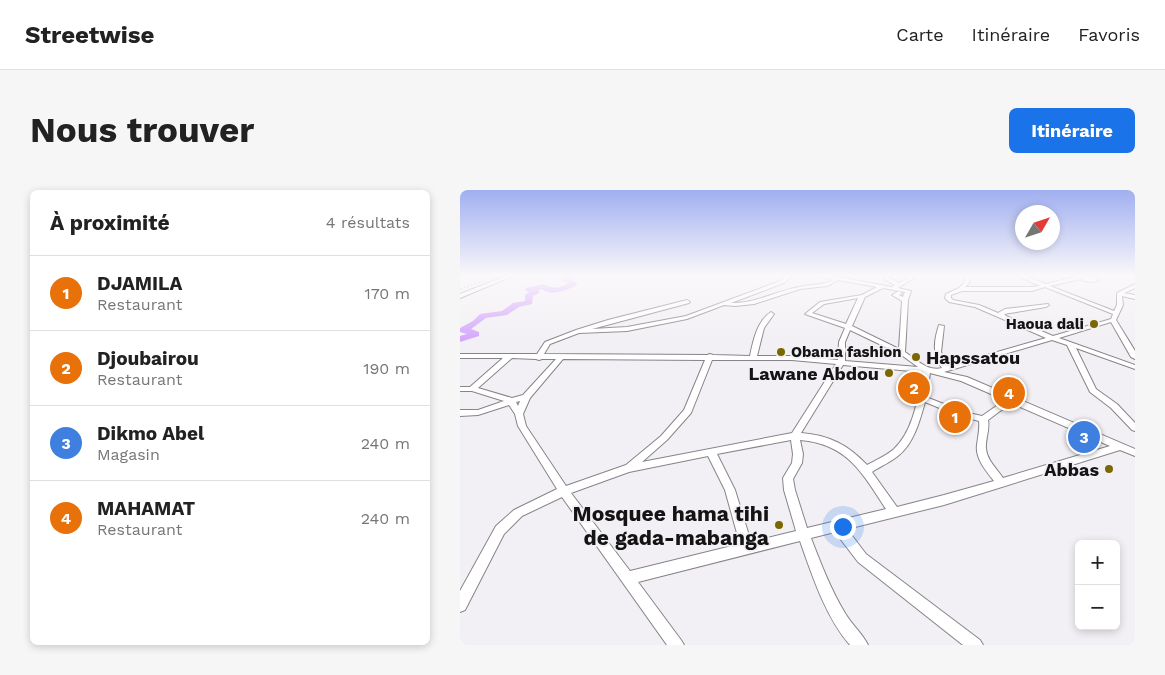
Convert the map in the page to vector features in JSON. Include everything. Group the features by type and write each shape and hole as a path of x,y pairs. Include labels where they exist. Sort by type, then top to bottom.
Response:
{"street":[{"path":"578,331 627,329 687,317 738,297"},
{"path":"722,303 748,303 768,297"},
{"path":"856,297 822,303 808,311 808,314 848,327 902,353 932,371 1115,317"},
{"path":"860,645 842,624 804,535 788,487 788,478 796,469 799,460 795,436 841,362 842,342 862,297"},
{"path":"898,297 905,300 902,353"},
{"path":"949,297 958,304 977,306 1050,337 1135,367"},
{"path":"1070,297 1115,317 1132,347 1135,357"},
{"path":"1115,317 1120,305 1119,297"},
{"path":"539,358 547,343 578,331 610,320 688,302"},
{"path":"1003,316 1002,312 1046,305"},
{"path":"753,357 758,333 763,322 770,314"},
{"path":"941,326 937,350 940,361 946,368"},
{"path":"1070,344 1092,390 1114,406 1135,428"},
{"path":"460,356 539,358 753,357 841,362 932,371 964,380 1135,453"},
{"path":"628,468 664,438 688,412 710,356"},
{"path":"472,389 509,357"},
{"path":"519,414 526,397 560,358"},
{"path":"866,471 898,451 906,441 932,371"},
{"path":"460,389 472,389 510,400 519,414 522,426 564,491 676,645"},
{"path":"460,413 482,412 510,400 526,397"},
{"path":"922,398 962,414 983,419 1011,400"},
{"path":"983,419 985,437 981,446 982,454 1001,483"},
{"path":"460,605 500,530 518,512 564,491 628,468 795,436 817,437 835,442 850,452 866,471 893,511"},
{"path":"627,578 838,527 893,511 944,500 1119,447"},
{"path":"711,452 730,490 747,548"},
{"path":"838,527 862,558 975,645"}],"waterway":[{"path":"460,339 476,334 463,330 476,323 483,316 504,313 516,305 529,302 529,297"}],"place":[{"name":"Haoua dali","path":"1094,324"},
{"name":"Obama fashion","path":"781,352"},
{"name":"Hapssatou","path":"916,357"},
{"name":"Lawane Abdou","path":"889,373"},
{"name":"Djoubairou","path":"914,388"},
{"name":"MAHAMAT","path":"1009,393"},
{"name":"DJAMILA","path":"955,417"},
{"name":"Dikmo Abel","path":"1084,437"},
{"name":"Abbas","path":"1109,469"},
{"name":"Mosquee hama tihi de gada-mabanga","path":"779,525"}]}
